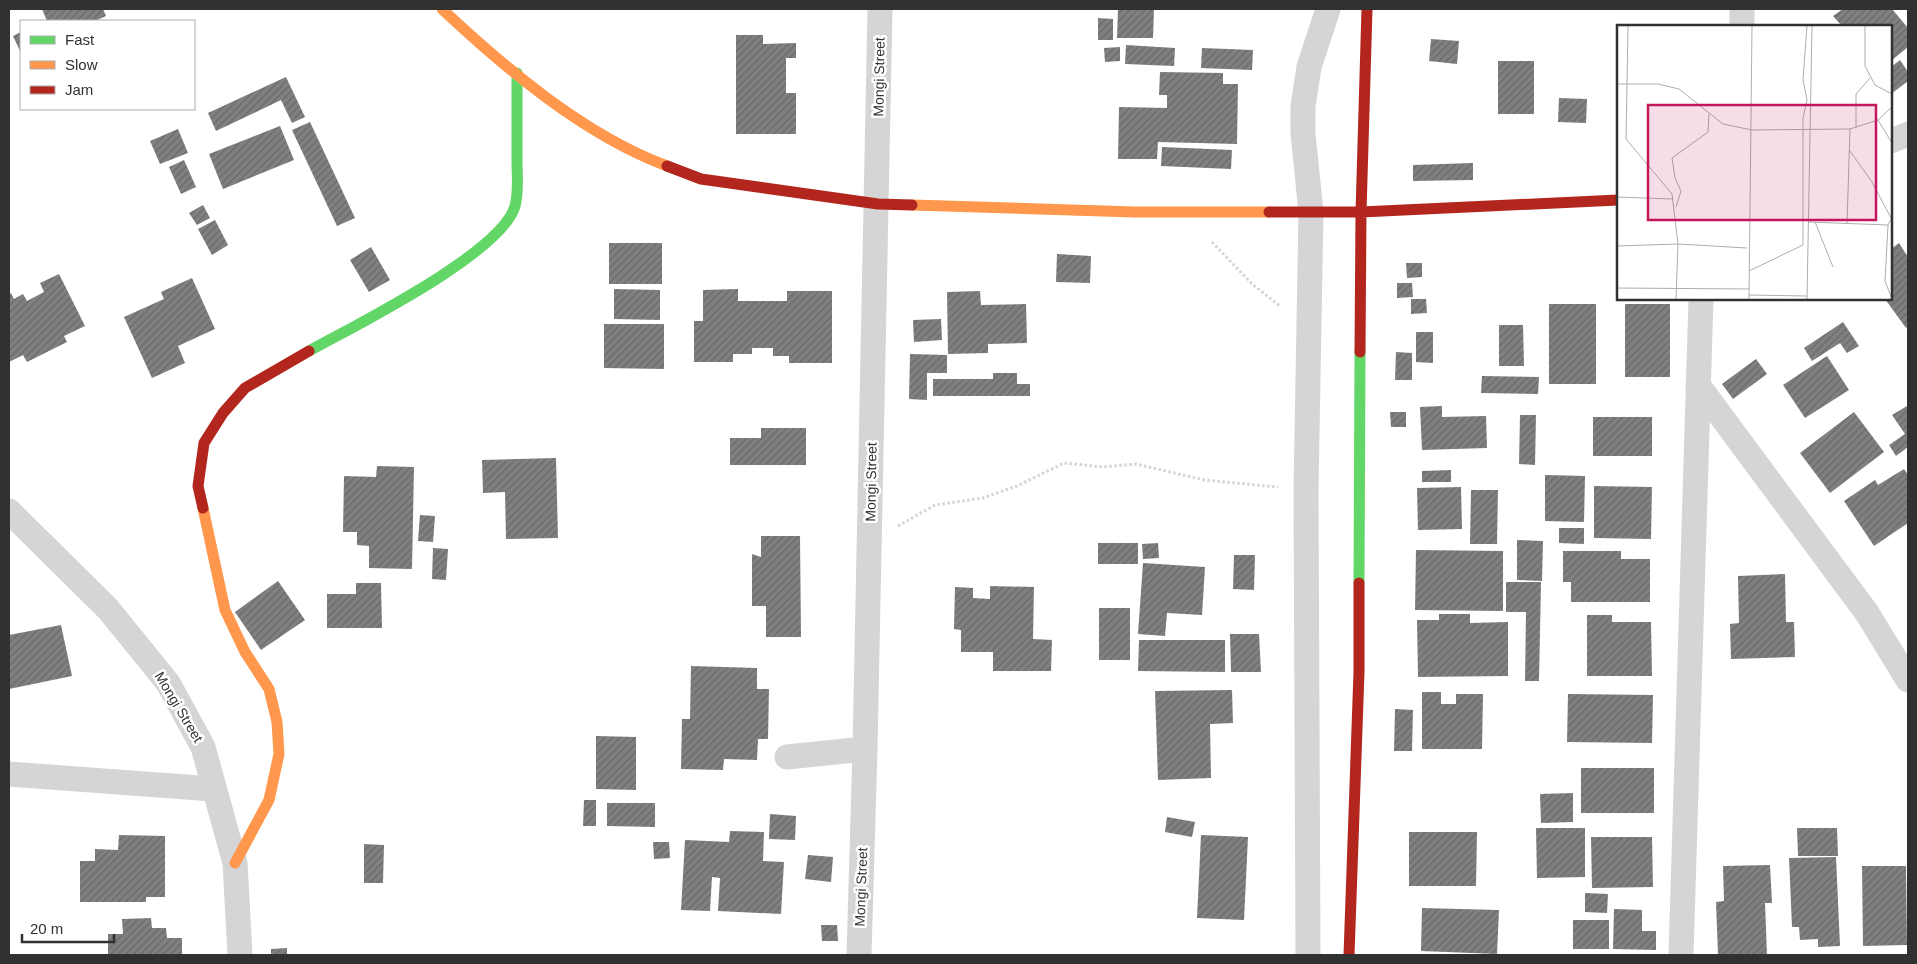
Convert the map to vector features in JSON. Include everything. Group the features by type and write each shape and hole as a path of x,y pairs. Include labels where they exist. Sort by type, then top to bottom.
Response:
{"street":[{"path":"442,9 558,107 634,154 701,179 878,204 1179,212 1361,212 1617,200"},
{"name":"Mongi Street","path":"859,955 878,204 880,9"},
{"path":"1308,955 1306,489 1311,212 1302,106 1309,67 1328,9"},
{"path":"1350,955 1359,672 1361,212 1367,9"},
{"path":"1742,9 1742,25"},
{"path":"235,863 269,800 279,754 277,722 269,689 245,652 225,610 198,486 204,443 223,413 245,388 459,265 487,244 505,225 515,207 518,188 517,73"},
{"path":"1892,141 1908,134"},
{"path":"1681,955 1701,300"},
{"path":"1698,385 1867,613 1908,680"},
{"name":"Mongi Street","path":"9,511 108,609 168,683 203,747 213,789 235,863 240,955"},
{"path":"787,757 865,749"},
{"path":"9,774 213,789"}],"path":[{"path":"1179,212 1196,230 1220,249 1252,284 1273,302 1309,325"},
{"path":"870,544 935,505 983,498 1017,486 1064,463 1103,467 1136,464 1204,480 1306,489"}],"building":[{"path":"42,9 103,9 106,16 97,20 47,20"},
{"path":"1118,9 1154,9 1153,38 1117,38"},
{"path":"1843,9 1892,9 1908,28 1908,47 1892,60 1892,25 1841,25 1833,16"},
{"path":"1098,18 1113,19 1113,40 1098,40"},
{"path":"20,32 20,51 13,36"},
{"path":"736,35 763,35 763,44 796,43 796,58 786,58 786,93 796,93 796,134 736,134"},
{"path":"1431,39 1459,41 1457,64 1429,61"},
{"path":"1126,45 1175,48 1174,66 1125,64"},
{"path":"1120,47 1120,61 1105,62 1104,48"},
{"path":"1202,48 1253,50 1252,70 1201,68"},
{"path":"1900,60 1908,72 1908,81 1892,93 1892,66"},
{"path":"1498,61 1534,61 1534,114 1498,114"},
{"path":"1160,72 1223,73 1223,84 1238,84 1237,144 1158,142 1157,159 1118,159 1119,107 1167,108 1167,95 1159,95"},
{"path":"286,77 305,117 292,123 281,100 216,131 208,113"},
{"path":"1559,98 1587,99 1586,123 1558,122"},
{"path":"310,122 355,218 337,226 292,130"},
{"path":"280,126 294,160 223,189 209,154"},
{"path":"178,129 188,153 160,164 150,141"},
{"path":"1162,147 1232,150 1231,169 1161,166"},
{"path":"184,160 196,187 181,194 169,167"},
{"path":"1473,163 1473,180 1413,181 1413,165"},
{"path":"203,205 210,218 197,225 189,213"},
{"path":"215,220 228,245 212,255 198,229"},
{"path":"609,243 662,243 662,284 609,284"},
{"path":"1899,243 1908,257 1908,326 1906,328 1886,300 1892,300 1892,248"},
{"path":"371,247 390,280 369,292 350,260"},
{"path":"1057,254 1091,256 1090,283 1056,282"},
{"path":"1406,263 1422,263 1422,277 1407,278"},
{"path":"59,274 85,326 64,336 67,342 27,362 23,355 9,362 9,294 11,293 14,299 23,294 27,301 44,292 40,283"},
{"path":"192,278 215,329 178,346 185,363 152,378 124,317 164,299 161,292"},
{"path":"1397,283 1412,283 1413,297 1397,298"},
{"path":"614,289 660,290 660,320 614,319"},
{"path":"738,289 738,301 787,301 787,291 832,291 832,363 789,363 789,356 773,356 773,348 752,348 752,354 733,354 733,362 694,362 694,321 703,321 703,290"},
{"path":"980,291 981,305 1026,304 1027,343 988,344 988,353 948,354 947,292"},
{"path":"1411,299 1426,299 1427,313 1411,314"},
{"path":"1549,304 1596,304 1596,384 1549,384"},
{"path":"1625,304 1670,304 1670,377 1625,377"},
{"path":"941,319 942,340 914,342 913,320"},
{"path":"1843,322 1859,346 1847,353 1840,343 1812,361 1804,348"},
{"path":"604,324 664,324 664,369 604,368"},
{"path":"1499,325 1523,325 1524,366 1499,366"},
{"path":"1416,332 1433,332 1433,363 1416,362"},
{"path":"1396,352 1412,353 1412,380 1395,380"},
{"path":"910,354 947,355 947,373 927,373 927,400 909,399"},
{"path":"1827,356 1849,390 1805,418 1783,385"},
{"path":"1756,359 1767,374 1733,399 1722,384"},
{"path":"993,373 1017,373 1017,384 1030,384 1030,396 933,396 933,379 993,379"},
{"path":"1482,376 1539,377 1538,394 1481,393"},
{"path":"1442,406 1442,417 1486,416 1487,448 1422,450 1420,407"},
{"path":"1907,406 1908,447 1896,456 1889,445 1905,434 1892,415"},
{"path":"1390,412 1406,412 1406,427 1391,427"},
{"path":"1854,412 1884,452 1830,493 1800,453"},
{"path":"1520,415 1536,415 1535,465 1519,464"},
{"path":"1593,417 1652,417 1652,456 1593,456"},
{"path":"761,428 806,428 806,465 730,465 730,438 761,438"},
{"path":"556,458 558,538 506,539 505,492 483,493 482,460"},
{"path":"377,466 414,467 412,569 369,568 369,546 357,545 357,532 343,532 344,476 376,477"},
{"path":"1904,469 1908,475 1908,523 1874,546 1844,501 1875,480 1878,485"},
{"path":"1451,470 1451,482 1422,482 1422,471"},
{"path":"1545,475 1585,476 1584,522 1545,521"},
{"path":"1594,486 1652,487 1651,539 1594,538"},
{"path":"1461,487 1462,529 1418,530 1417,488"},
{"path":"1471,490 1498,490 1497,544 1470,544"},
{"path":"420,515 435,516 433,542 418,541"},
{"path":"1559,528 1584,528 1584,544 1559,543"},
{"path":"761,536 800,536 801,637 766,637 766,606 752,606 752,554 761,557"},
{"path":"1517,540 1543,541 1542,581 1517,580"},
{"path":"1098,543 1138,543 1138,564 1098,564"},
{"path":"1158,543 1159,558 1143,559 1142,544"},
{"path":"433,548 448,549 446,580 432,579"},
{"path":"1416,550 1503,551 1503,611 1415,610"},
{"path":"1563,551 1621,551 1621,559 1650,559 1650,602 1571,602 1571,582 1563,582"},
{"path":"1234,555 1255,555 1254,590 1233,589"},
{"path":"1143,563 1205,567 1202,615 1167,613 1165,636 1138,634"},
{"path":"1785,574 1786,622 1794,622 1795,657 1731,659 1730,624 1739,623 1738,576"},
{"path":"278,581 305,620 261,650 235,612"},
{"path":"1506,582 1541,582 1539,681 1525,681 1526,612 1506,612"},
{"path":"356,583 381,583 382,628 327,628 327,594 356,594"},
{"path":"990,586 1034,587 1033,639 1052,640 1051,671 993,671 993,652 961,652 961,630 954,629 955,587 973,588 973,598 990,599"},
{"path":"1099,608 1130,608 1130,660 1099,660"},
{"path":"1439,614 1470,614 1470,623 1508,622 1508,676 1418,677 1417,620 1439,620"},
{"path":"1587,615 1612,615 1612,622 1651,622 1652,676 1587,676"},
{"path":"61,625 72,676 9,689 9,635"},
{"path":"1230,634 1259,634 1261,672 1231,672"},
{"path":"1139,640 1225,640 1225,672 1138,671"},
{"path":"691,666 757,668 757,689 769,689 768,739 758,739 757,760 724,759 723,770 681,769 682,719 690,719"},
{"path":"1232,690 1233,723 1210,724 1211,778 1158,780 1155,691"},
{"path":"1422,692 1441,692 1441,704 1456,704 1456,694 1483,694 1482,749 1422,749"},
{"path":"1568,694 1653,695 1652,743 1567,742"},
{"path":"1395,709 1413,710 1412,751 1394,751"},
{"path":"596,736 636,737 636,790 596,789"},
{"path":"1581,768 1654,768 1654,813 1581,813"},
{"path":"1573,793 1573,822 1541,823 1540,794"},
{"path":"584,800 596,800 596,826 583,826"},
{"path":"607,803 655,803 655,827 607,826"},
{"path":"770,814 796,816 795,840 769,839"},
{"path":"1167,817 1195,822 1192,837 1165,832"},
{"path":"1536,828 1585,828 1585,877 1537,878"},
{"path":"1797,828 1837,828 1838,856 1798,856"},
{"path":"730,831 764,832 763,861 784,862 781,914 718,911 720,878 712,877 710,911 681,910 685,840 729,842"},
{"path":"1409,832 1477,832 1476,886 1409,886"},
{"path":"119,835 165,836 165,897 146,897 146,902 80,902 80,861 95,861 95,849 118,850"},
{"path":"1201,835 1248,837 1244,920 1197,918"},
{"path":"1591,837 1652,837 1653,887 1592,888"},
{"path":"653,842 669,842 670,858 654,859"},
{"path":"364,844 384,845 383,883 364,883"},
{"path":"808,855 833,857 831,882 805,879"},
{"path":"1836,857 1840,946 1818,947 1818,939 1800,940 1799,927 1792,927 1789,858"},
{"path":"1770,865 1772,903 1765,903 1767,955 1718,955 1716,902 1724,901 1723,866"},
{"path":"1862,866 1906,866 1907,945 1863,946"},
{"path":"1585,893 1608,894 1607,913 1585,912"},
{"path":"1422,908 1499,910 1497,954 1421,951"},
{"path":"1614,909 1642,910 1642,931 1656,931 1656,950 1613,949"},
{"path":"151,918 152,928 166,928 167,938 182,938 182,955 108,955 108,934 123,934 122,919"},
{"path":"1573,920 1609,920 1609,949 1573,949"},
{"path":"821,925 837,925 838,941 822,941"},
{"path":"287,948 287,955 271,955 271,949"}],"traffic: fast":[{"path":"309,351 424,287 484,245 504,225 515,206 517,195 517,73"},
{"path":"1359,583 1360,352"}],"traffic: slow":[{"path":"442,9 519,77 576,119 636,153 667,166"},
{"path":"912,205 1135,212 1269,212"},
{"path":"203,508 225,610 245,652 269,689 277,722 279,754 269,800 235,863"}],"traffic: jam":[{"path":"1360,352 1361,212 1367,9"},
{"path":"667,166 701,179 878,204 912,205"},
{"path":"1269,212 1361,212 1617,200"},
{"path":"203,508 198,486 204,443 223,413 245,388 309,351"},
{"path":"1349,955 1359,672 1359,583"}]}
